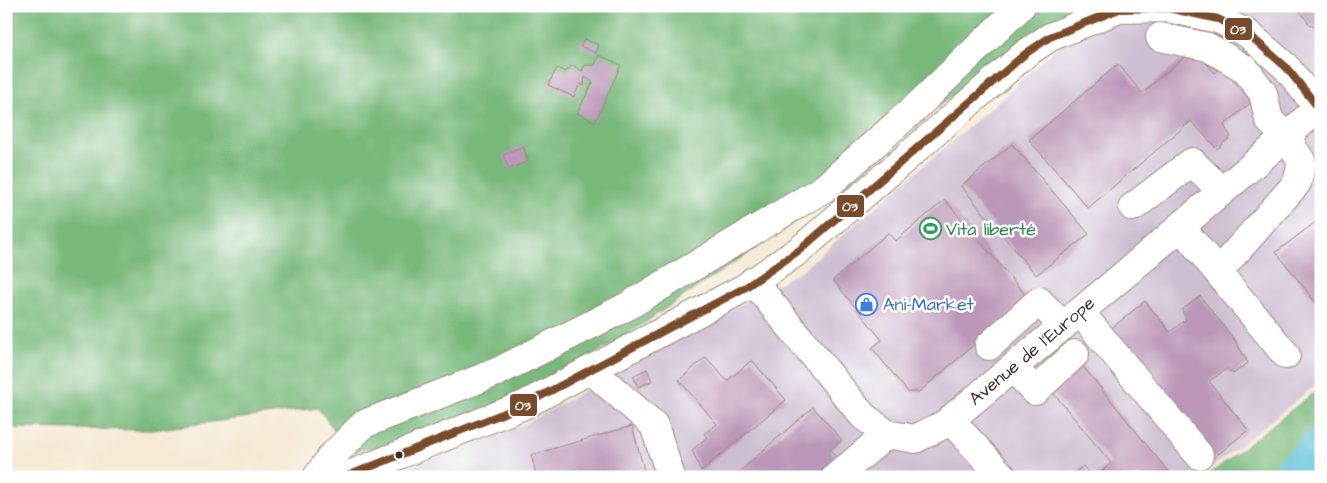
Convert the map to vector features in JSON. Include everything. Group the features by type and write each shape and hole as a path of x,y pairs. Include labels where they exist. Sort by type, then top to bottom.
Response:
{"street":[{"path":"317,477 332,456 364,424 497,372 617,311 734,244 823,189 913,110 1021,6"},
{"path":"344,477 502,415 591,370 754,281 801,249 1025,54 1050,37 1119,8 1168,8 1218,20 1248,34 1286,68 1320,108"},
{"path":"1160,37 1208,47 1245,69 1264,93 1269,120 1286,137 1302,162 1297,183 1218,272"},
{"name":"Avenue de l'Europe","path":"754,281 864,416 887,434 916,439 950,420 1320,108"},
{"path":"1133,206 1192,162 1221,190"},
{"path":"1180,226 1286,355"},
{"path":"988,346 1039,301 1072,319 1199,455"},
{"path":"1013,368 1035,391 1075,354"},
{"path":"591,370 654,425 671,477"},
{"path":"950,420 1003,477"},
{"path":"836,477 887,434"}],"shaded area":[{"path":"1101,6 1321,6 1321,381 1200,477 385,477 523,425 801,271 1010,91"}],"green space":[{"path":"6,6 1079,6 935,108 830,198 614,343 516,395 404,441 350,452 318,408 151,430 6,428"},
{"path":"1321,387 1321,477 1206,477"}],"building":[{"path":"1296,6 1321,6 1321,30 1310,25"},
{"path":"584,39 599,45 596,53 580,46"},
{"path":"1194,49 1215,73 1222,67 1252,102 1224,125 1231,137 1217,149 1191,121 1088,208 1029,140 1118,64 1142,93"},
{"path":"599,55 621,65 595,122 577,113 593,82 585,77 584,86 580,84 574,97 548,85 557,68 565,72 573,65 582,71 585,65 595,65"},
{"path":"1012,144 1089,234 1036,275 961,186"},
{"path":"523,146 528,161 509,169 503,155"},
{"path":"945,200 1028,298 919,392 908,392 872,348 882,340 833,280 888,233 895,241"},
{"path":"1321,218 1321,309 1276,252"},
{"path":"1200,296 1234,339 1248,363 1233,374 1227,369 1209,381 1248,430 1212,459 1108,331 1145,301 1170,332 1186,319 1182,310"},
{"path":"706,357 727,381 752,360 786,400 701,471 692,450 707,437 704,434 717,424 679,380"},
{"path":"1081,364 1173,477 1095,477 1111,463 1050,389"},
{"path":"647,369 652,381 638,387 633,376"},
{"path":"813,407 842,440 830,450 838,460 818,477 733,477"},
{"path":"632,426 646,477 537,477 531,455"},
{"path":"1083,466 1092,477 1070,477"}],"waterway":[{"path":"1290,477 1321,449"}],"transit line":[{"name":"03","path":"345,477 524,405 746,287 801,249 1025,54 1050,37 1119,9 1168,8 1218,19 1248,34 1286,67 1321,111"}],"place":[{"name":"Vita liberté","path":"930,229"},
{"name":"Ani-Market","path":"867,304"}]}
